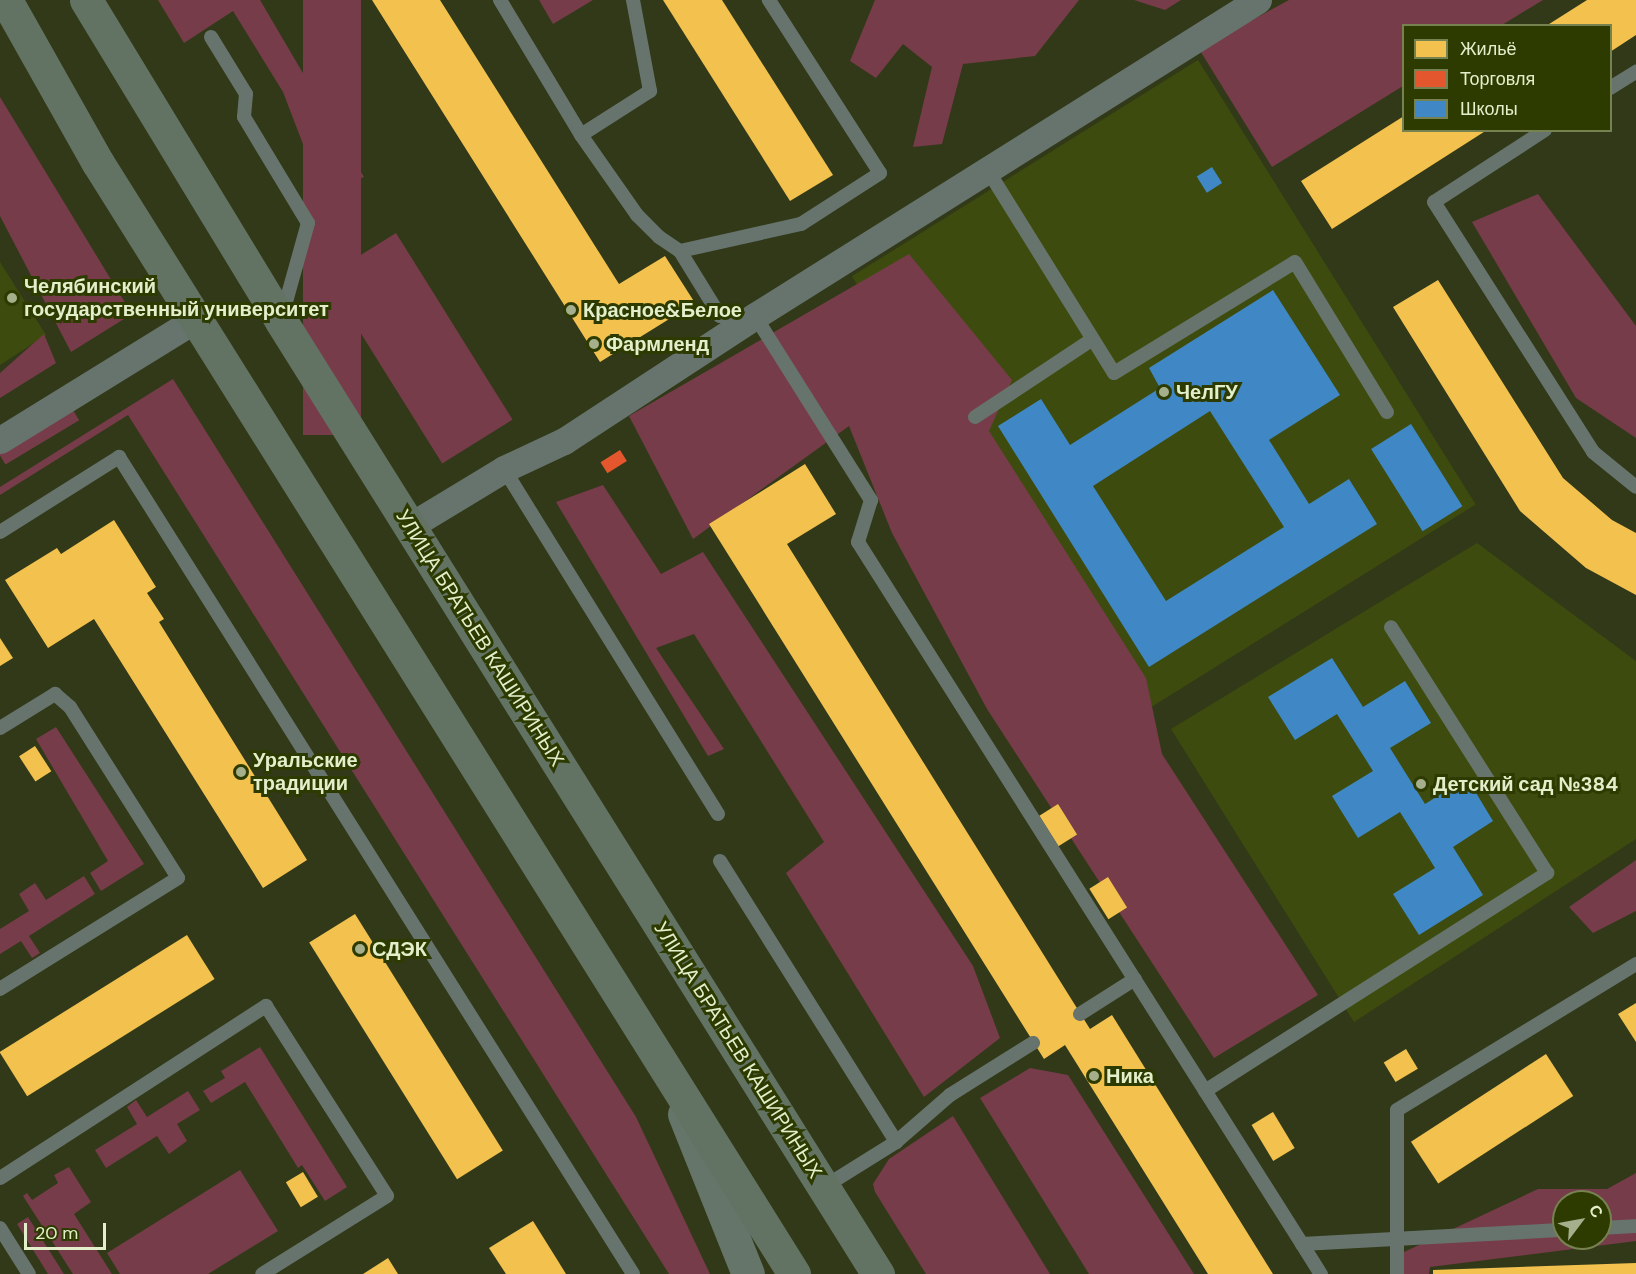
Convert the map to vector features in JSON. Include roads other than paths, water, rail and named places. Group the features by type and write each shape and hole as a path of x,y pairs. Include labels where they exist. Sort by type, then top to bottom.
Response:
{"main road":[{"path":"6,0 99,163 794,1274"},
{"name":"УЛИЦА БРАТЬЕВ КАШИРИНЫХ","path":"86,0 281,321 878,1274"},
{"path":"664,1065 748,1274"}],"street":[{"path":"410,526 504,469 564,441 755,316 1258,0"},
{"path":"0,440 196,319"}],"lane":[{"path":"500,0 581,135 637,215 659,237 680,251 720,316 755,316 870,500 858,542 1321,1274"},
{"path":"581,135 650,91 633,0"},
{"path":"680,251 801,224 880,173 769,0"},
{"path":"211,37 246,94 244,117 308,223 281,321"},
{"path":"1612,87 1636,72"},
{"path":"1542,132 1434,202 1593,452 1636,487"},
{"path":"987,169 1114,373 1294,262 1387,412"},
{"path":"975,417 1093,339"},
{"path":"0,532 119,456 633,1274"},
{"path":"504,469 718,814"},
{"path":"1205,1091 1547,873 1391,627"},
{"path":"0,729 55,694 62,701 178,878 0,989"},
{"path":"720,861 896,1142"},
{"path":"1397,1274 1396,1110 1636,964"},
{"path":"1080,1014 1135,979"},
{"path":"0,1178 266,1006 387,1196 262,1274"},
{"path":"824,1187 896,1142 950,1095 1033,1043"},
{"path":"1612,1227 1636,1226"},
{"path":"0,1228 29,1274"},
{"path":"1302,1245 1552,1231"}],"place":[{"name":"Челябинский государственный университет","path":"12,298"},
{"name":"Красное&Белое","path":"571,310"},
{"name":"Фармленд","path":"594,344"},
{"name":"ЧелГУ","path":"1164,392"},
{"name":"Уральские традиции","path":"241,772"},
{"name":"Детский сад №384","path":"1421,784"},
{"name":"СДЭК","path":"360,949"},
{"name":"Ника","path":"1094,1076"}]}
